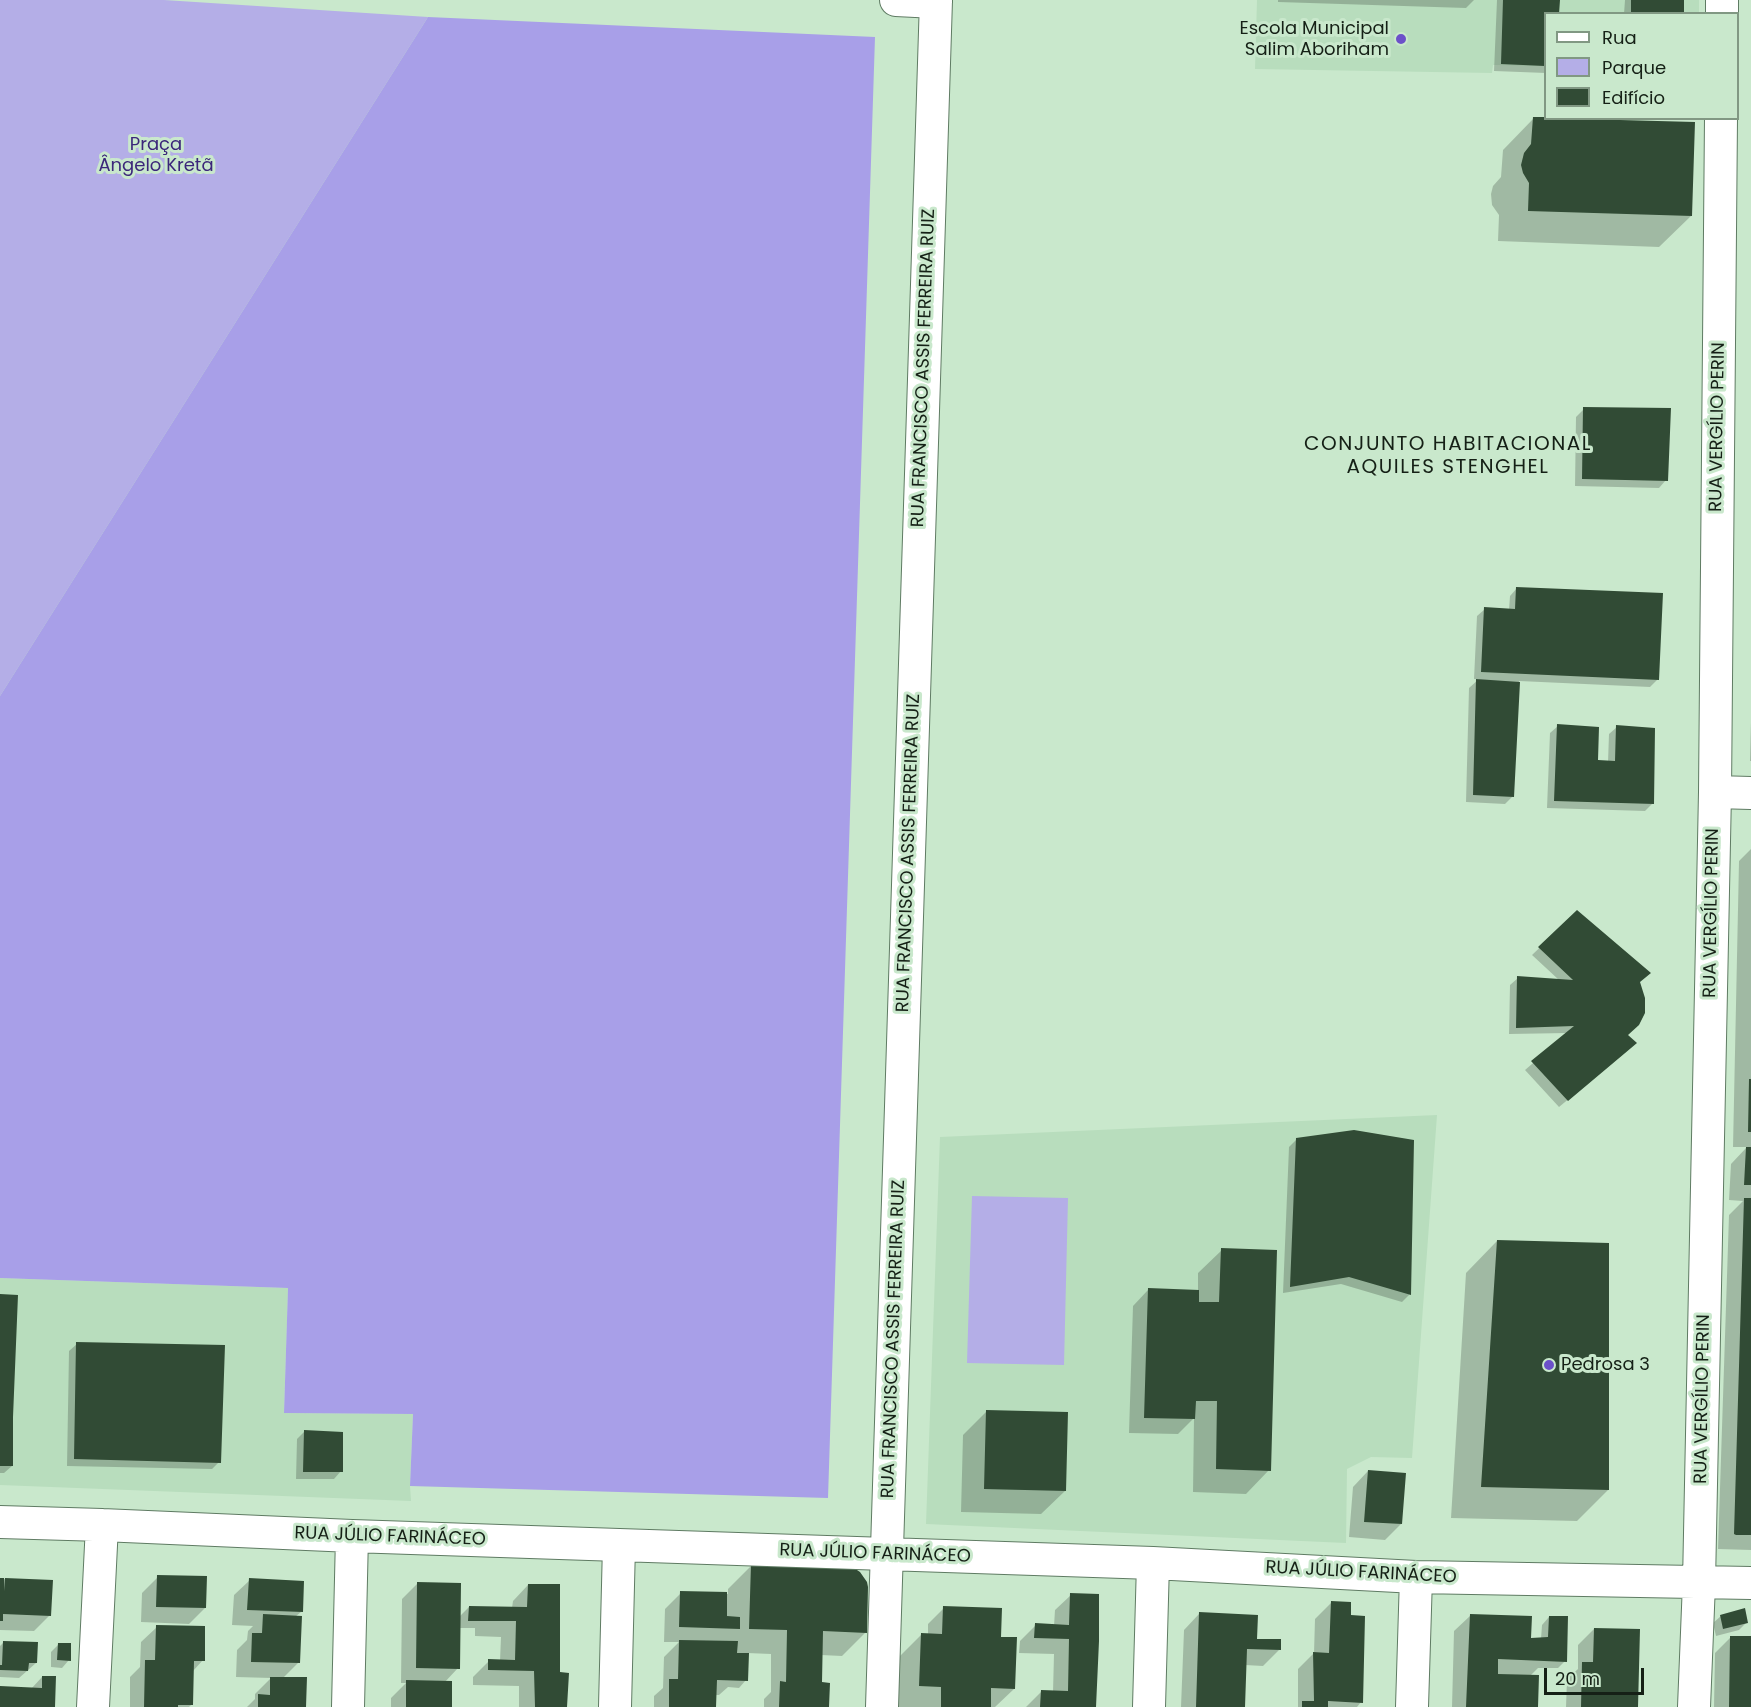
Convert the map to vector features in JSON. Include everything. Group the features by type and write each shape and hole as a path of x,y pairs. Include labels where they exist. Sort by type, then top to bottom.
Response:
{"street":[{"path":"896,0 936,1"},
{"name":"RUA FRANCISCO ASSIS FERREIRA RUIZ","path":"882,1707 936,1"},
{"name":"RUA VERGÍLIO PERIN","path":"1694,1707 1699,1582 1715,792 1721,120"},
{"path":"1715,792 1751,793"},
{"name":"RUA JÚLIO FARINÁCEO","path":"0,1522 1153,1563 1416,1577 1751,1583"},
{"path":"93,1707 102,1525"},
{"path":"348,1707 352,1536"},
{"path":"615,1707 619,1545"},
{"path":"1149,1707 1153,1563"},
{"path":"1412,1707 1416,1577"}],"shaded area":[{"name":"Escola Municipal Salim Aboriham","path":"1257,0 1699,0 1699,12 1544,12 1544,66 1493,65 1492,73 1255,69"},
{"path":"428,17 875,37 828,1498 410,1486 413,1414 284,1413 288,1288 0,1278 0,696"},
{"path":"1437,1115 1412,1458 1371,1457 1347,1469 1346,1543 926,1524 940,1137"},
{"path":"0,1278 288,1288 284,1413 413,1414 411,1501 0,1485"}],"green space":[{"name":"Praça Ângelo Kretã","path":"0,0 164,0 428,17 0,696"},
{"path":"972,1196 1068,1198 1064,1365 967,1363"}],"building":[{"path":"1503,0 1560,0 1559,12 1544,12 1544,66 1501,64"},
{"path":"1631,0 1684,0 1684,12 1631,12"},
{"path":"1533,117 1544,117 1544,120 1695,122 1692,216 1528,211 1529,183 1521,165 1524,153 1531,144"},
{"path":"1583,407 1671,408 1668,481 1582,479"},
{"path":"1516,587 1663,593 1659,680 1481,672 1484,607 1515,609"},
{"path":"1476,679 1520,682 1514,797 1473,795"},
{"path":"1557,724 1599,727 1598,760 1615,761 1616,725 1655,728 1654,804 1554,801"},
{"path":"1577,910 1651,973 1640,982 1645,998 1645,1013 1639,1025 1628,1035 1637,1043 1568,1101 1531,1061 1574,1026 1516,1028 1517,976 1573,980 1538,947"},
{"path":"1749,1079 1751,1079 1751,1132 1748,1132"},
{"path":"1354,1130 1414,1140 1411,1295 1349,1277 1290,1287 1296,1138"},
{"path":"1746,1147 1751,1147 1751,1185 1744,1185"},
{"path":"1744,1198 1751,1198 1751,1535 1736,1535 1734,1534"},
{"name":"Pedrosa 3","path":"1497,1240 1609,1243 1609,1490 1481,1487"},
{"path":"1221,1248 1277,1250 1271,1471 1216,1469 1217,1401 1196,1401 1195,1419 1144,1418 1148,1288 1199,1290 1199,1302 1219,1302"},
{"path":"0,1294 18,1295 13,1466 0,1466"},
{"path":"76,1342 225,1345 221,1463 74,1459"},
{"path":"986,1410 1068,1412 1066,1491 984,1489"},
{"path":"304,1430 343,1432 343,1472 303,1472"},
{"path":"1368,1470 1406,1473 1402,1524 1364,1522"},
{"path":"751,1564 854,1568 867,1582 867,1633 823,1631 822,1682 830,1683 829,1707 779,1707 780,1681 786,1682 787,1630 749,1629"},
{"path":"157,1575 207,1576 206,1608 156,1607"},
{"path":"0,1578 4,1578 4,1591 5,1578 53,1580 51,1616 3,1614 3,1621 0,1621"},
{"path":"249,1578 304,1581 303,1612 247,1610"},
{"path":"417,1582 461,1583 460,1669 416,1668"},
{"path":"528,1584 560,1584 560,1672 569,1673 567,1707 535,1707 534,1671 488,1670 488,1659 515,1660 516,1621 468,1621 469,1606 527,1607"},
{"path":"680,1591 727,1592 727,1616 740,1617 740,1629 679,1627"},
{"path":"1070,1593 1099,1594 1096,1707 1040,1707 1041,1690 1068,1691 1069,1639 1034,1638 1035,1623 1069,1625"},
{"path":"1331,1601 1351,1602 1351,1615 1365,1616 1363,1703 1328,1701 1328,1707 1302,1707 1302,1701 1314,1701 1313,1652 1329,1653"},
{"path":"943,1606 1002,1608 1001,1637 1017,1637 1015,1689 991,1688 991,1707 941,1707 941,1687 919,1686 921,1633 942,1634"},
{"path":"1745,1608 1748,1623 1723,1629 1720,1615"},
{"path":"1199,1612 1258,1615 1257,1639 1281,1639 1281,1650 1247,1649 1245,1707 1196,1707"},
{"path":"263,1614 302,1616 300,1663 251,1662 252,1633 262,1633"},
{"path":"1470,1614 1532,1616 1531,1638 1548,1637 1549,1616 1568,1616 1567,1662 1498,1659 1498,1674 1539,1675 1538,1707 1466,1707"},
{"path":"156,1625 205,1626 205,1661 194,1661 193,1705 144,1707 145,1660 155,1660"},
{"path":"1594,1628 1640,1629 1638,1707 1581,1707 1582,1662 1593,1662"},
{"path":"1730,1636 1751,1636 1751,1707 1729,1707"},
{"path":"679,1640 738,1641 737,1653 749,1653 748,1681 717,1680 716,1707 669,1707 669,1679 678,1679"},
{"path":"3,1641 38,1642 37,1663 29,1663 28,1671 0,1670"},
{"path":"58,1643 71,1643 71,1661 57,1660"},
{"path":"42,1676 56,1676 55,1707 0,1707 0,1686 42,1688"},
{"path":"270,1677 307,1677 306,1707 258,1707 258,1694 270,1695"},
{"path":"406,1680 452,1681 452,1707 406,1707"}],"place":[{"name":"Escola Municipal Salim Aboriham","path":"1401,39"},
{"name":"Pedrosa 3","path":"1549,1365"}],"district":[{"name":"CONJUNTO HABITACIONAL AQUILES STENGHEL","path":"1448,456"}]}
